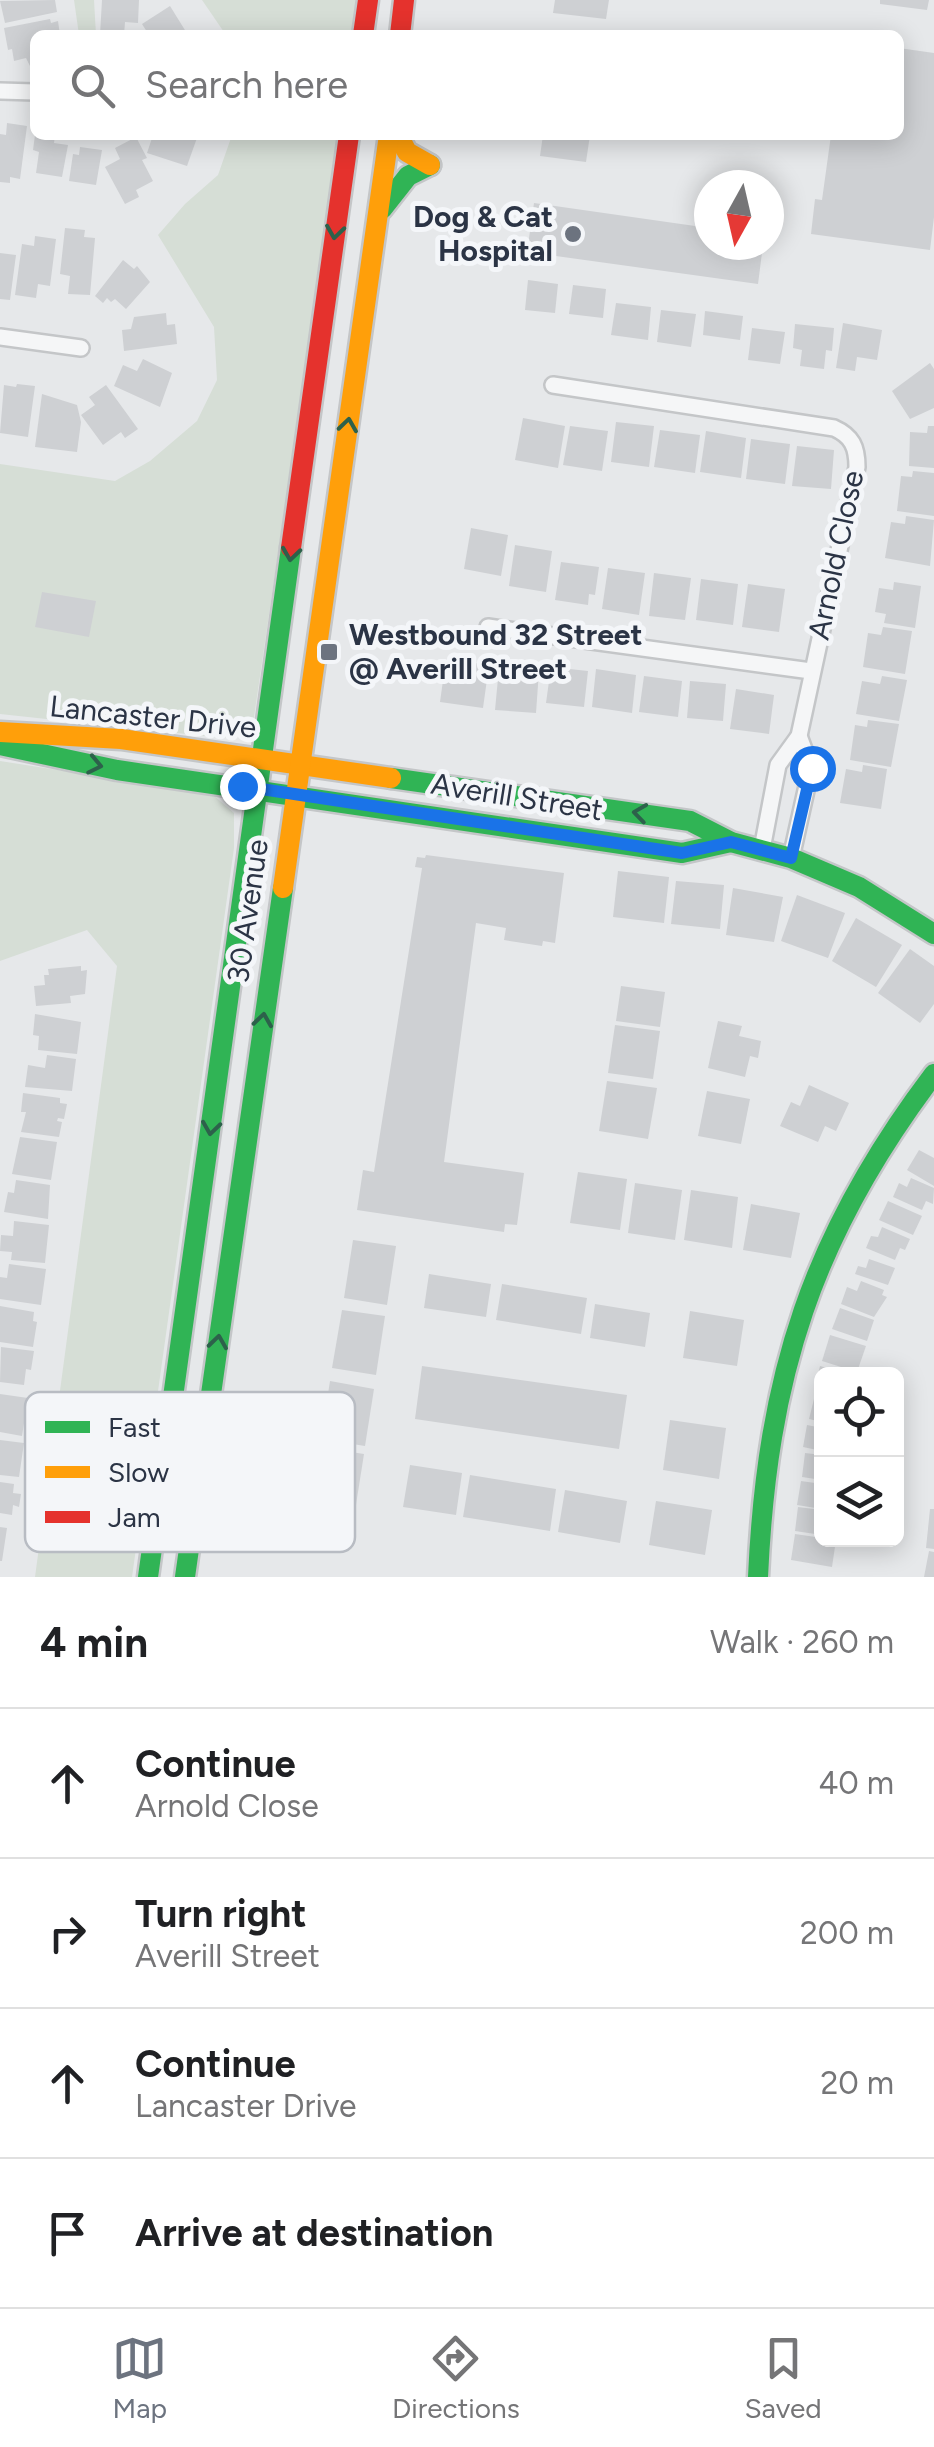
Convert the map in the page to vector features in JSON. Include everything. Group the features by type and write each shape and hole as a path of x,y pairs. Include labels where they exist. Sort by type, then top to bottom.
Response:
{"main road":[{"path":"364,30 368,0"},
{"path":"401,30 404,0"},
{"name":"30 Avenue","path":"174,1392 348,140"},
{"name":"30 Avenue","path":"212,1392 388,140"},
{"path":"378,214 408,176 430,166 407,152 401,140"},
{"name":"Lancaster Drive","path":"0,732 122,738 300,764"},
{"name":"Lancaster Drive","path":"0,745 117,770 294,794"},
{"name":"Averill Street","path":"300,764 690,820 731,842 791,858 859,887 934,934"},
{"name":"Averill Street","path":"294,794 682,853 731,842"},
{"path":"758,1577 764,1468 778,1389 797,1326 846,1210 898,1120 934,1074"},
{"name":"30 Avenue","path":"148,1577 152,1552"},
{"name":"30 Avenue","path":"186,1577 189,1552"}],"street":[{"path":"0,90 30,92"},
{"path":"0,337 81,348"},
{"name":"Arnold Close","path":"552,385 834,428 848,435 856,447 857,467 799,736 778,765 762,849"},
{"path":"488,627 811,670"},
{"name":"Arnold Close","path":"791,858 812,768 799,736"}],"shaded area":[{"path":"74,0 94,0 96,30 78,30"},
{"path":"202,0 358,0 354,30 223,30"},
{"path":"230,140 338,140 253,724 243,733 223,738 0,714 0,464 115,481 150,461 197,421 217,380 214,327 158,235 218,175"},
{"path":"0,761 212,794 234,813 234,848 158,1392 60,1392 117,966 87,930 0,961"},
{"path":"38,1552 135,1552 132,1577 35,1577"}],"building":[{"path":"55,0 57,12 5,23 0,1"},
{"path":"102,0 139,0 138,23 125,22 124,30 100,30"},
{"path":"555,0 609,0 606,19 553,13"},
{"path":"880,0 929,0 927,10 880,4"},
{"path":"170,6 185,30 146,30 142,24"},
{"path":"50,19 51,23 58,21 59,30 30,30 30,66 26,58 14,61 4,28"},
{"path":"904,49 934,53 934,217 930,250 811,234 815,199 822,200 830,140 904,140"},
{"path":"7,123 27,126 20,179 10,177 10,183 0,182 0,134 6,135"},
{"path":"34,140 68,145 62,177 36,173 39,152 33,150"},
{"path":"138,140 153,181 136,190 139,197 125,204 105,167 120,159 115,148"},
{"path":"151,140 196,140 187,166 147,153"},
{"path":"542,140 589,140 586,162 540,156"},
{"path":"80,147 102,150 96,185 69,181 73,154 79,155"},
{"path":"534,203 694,226 694,260 761,260 758,284 527,252"},
{"path":"65,228 85,230 84,237 95,238 90,295 68,294 70,276 60,274"},
{"path":"35,236 56,239 50,286 38,284 36,298 15,295 22,244 34,246"},
{"path":"0,253 16,255 10,300 0,299"},
{"path":"123,260 134,269 137,266 150,282 126,309 115,299 111,302 107,298 103,303 95,296"},
{"path":"528,280 558,284 555,313 525,310"},
{"path":"573,285 606,289 603,318 569,314"},
{"path":"616,303 651,307 648,340 611,335"},
{"path":"661,310 696,314 691,347 657,342"},
{"path":"705,311 743,316 740,340 703,335"},
{"path":"166,313 167,325 175,324 177,344 124,351 122,330 131,329 134,317"},
{"path":"843,323 882,330 877,360 857,357 855,371 836,368"},
{"path":"795,324 834,328 832,351 826,350 824,369 800,366 802,350 793,348"},
{"path":"752,328 785,332 780,364 748,360"},
{"path":"143,359 172,373 160,407 114,386 123,365 137,371"},
{"path":"930,363 934,369 934,408 910,419 892,391"},
{"path":"4,385 35,386 28,437 0,433"},
{"path":"106,385 138,429 125,438 121,432 103,445 81,415 95,405 89,397"},
{"path":"42,394 77,405 81,422 77,452 35,447"},
{"path":"523,418 565,426 558,468 515,460"},
{"path":"616,422 654,426 649,467 611,462"},
{"path":"570,426 608,431 602,471 563,465"},
{"path":"928,426 934,426 934,468 909,466 910,432 927,433"},
{"path":"660,430 700,435 695,473 654,467"},
{"path":"706,431 746,438 741,478 700,472"},
{"path":"751,439 790,444 785,484 746,479"},
{"path":"797,446 834,450 831,489 792,486"},
{"path":"913,471 934,473 934,516 897,511 901,476 912,477"},
{"path":"906,516 934,520 930,566 885,558 891,522 905,524"},
{"path":"471,528 508,535 501,576 464,569"},
{"path":"515,545 552,551 546,592 509,586"},
{"path":"561,562 599,567 595,595 589,594 588,605 555,600"},
{"path":"608,568 645,573 639,615 602,609"},
{"path":"654,573 691,578 685,620 649,616"},
{"path":"701,579 738,584 733,625 696,620"},
{"path":"894,582 921,586 915,628 884,623 886,614 875,612 879,588 893,590"},
{"path":"748,584 785,589 779,632 742,627"},
{"path":"42,592 96,601 89,637 35,627"},
{"path":"883,627 912,631 905,674 863,667 868,633 881,635"},
{"path":"446,659 489,665 483,708 440,702"},
{"path":"551,667 588,671 584,707 546,703"},
{"path":"499,668 539,671 536,713 495,710"},
{"path":"596,669 636,675 632,713 592,707"},
{"path":"644,676 682,681 678,717 639,712"},
{"path":"882,676 907,680 899,721 856,714 862,681 880,684"},
{"path":"690,681 726,684 723,721 687,718"},
{"path":"736,689 774,695 769,734 730,729"},
{"path":"868,720 899,724 891,767 850,760 855,725 867,727"},
{"path":"863,765 887,769 881,809 840,803 846,769 862,772"},
{"path":"417,857 564,873 555,943 543,941 542,946 504,940 506,928 476,923 444,1162 524,1173 517,1225 505,1224 504,1232 357,1210 363,1170 374,1172 422,868 415,867"},
{"path":"618,871 669,877 664,923 613,917"},
{"path":"676,881 724,885 720,929 671,924"},
{"path":"733,888 783,897 774,942 726,935"},
{"path":"797,895 845,913 828,958 781,941"},
{"path":"856,918 902,945 876,987 832,961"},
{"path":"910,949 934,966 934,1004 920,1023 878,993"},
{"path":"81,966 81,971 87,970 85,994 70,996 71,1003 36,1006 34,986 45,985 48,969"},
{"path":"621,986 665,992 660,1027 616,1021"},
{"path":"35,1014 81,1022 77,1054 38,1050 39,1036 33,1035"},
{"path":"718,1021 742,1026 739,1036 761,1041 758,1058 750,1056 745,1077 708,1068"},
{"path":"615,1025 660,1031 653,1079 608,1073"},
{"path":"47,1055 76,1059 72,1091 25,1087 28,1065 45,1068"},
{"path":"607,1081 657,1088 648,1139 599,1131"},
{"path":"809,1085 849,1103 836,1131 825,1126 818,1142 780,1126 791,1102 800,1106"},
{"path":"707,1091 750,1099 741,1144 698,1136"},
{"path":"23,1093 60,1098 60,1103 67,1104 64,1119 57,1121 62,1122 59,1137 21,1132 26,1112 21,1112"},
{"path":"20,1137 57,1142 51,1180 12,1174"},
{"path":"919,1150 934,1158 934,1186 907,1170"},
{"path":"578,1172 627,1179 620,1230 570,1223"},
{"path":"911,1178 934,1188 933,1204 926,1201 922,1210 893,1197 899,1183 907,1187"},
{"path":"16,1180 50,1185 48,1219 4,1212 8,1192 14,1193"},
{"path":"635,1183 682,1190 675,1240 628,1233"},
{"path":"691,1190 738,1197 732,1248 684,1240"},
{"path":"888,1201 922,1216 913,1235 879,1220"},
{"path":"751,1204 800,1213 791,1258 743,1250"},
{"path":"14,1221 49,1225 45,1263 11,1260 12,1252 0,1251 1,1235 13,1236"},
{"path":"882,1227 910,1239 895,1260 866,1248 871,1236 878,1237"},
{"path":"353,1240 396,1246 387,1305 344,1298"},
{"path":"869,1259 895,1268 888,1285 855,1274 858,1266 866,1268"},
{"path":"9,1264 46,1269 41,1305 0,1299 0,1277 7,1278"},
{"path":"429,1274 491,1284 486,1317 424,1308"},
{"path":"861,1281 884,1290 882,1295 887,1297 874,1317 841,1304 847,1287 857,1291"},
{"path":"502,1284 587,1298 581,1334 496,1320"},
{"path":"595,1304 650,1313 645,1347 590,1338"},
{"path":"0,1306 34,1312 33,1321 37,1322 33,1347 0,1342"},
{"path":"840,1308 874,1320 867,1341 832,1329"},
{"path":"342,1310 385,1316 376,1375 332,1368"},
{"path":"690,1311 744,1320 737,1366 683,1358"},
{"path":"830,1335 866,1346 859,1367 822,1361"},
{"path":"1,1347 34,1351 24,1385 0,1382"},
{"path":"422,1366 627,1395 619,1449 415,1419"},
{"path":"330,1381 374,1389 365,1446 355,1444 355,1392 328,1392"},
{"path":"0,1394 25,1398 22,1436 0,1432"},
{"path":"670,1420 726,1428 719,1479 663,1470"},
{"path":"807,1425 814,1426 814,1449 803,1447"},
{"path":"0,1440 24,1443 19,1477 0,1475"},
{"path":"355,1453 364,1454 355,1511"},
{"path":"805,1453 814,1454 814,1479 802,1477"},
{"path":"410,1465 462,1473 456,1515 403,1507"},
{"path":"470,1475 556,1489 550,1531 463,1517"},
{"path":"801,1481 814,1483 814,1508 797,1505"},
{"path":"0,1482 14,1484 13,1493 21,1494 19,1507 13,1505 12,1515 0,1513"},
{"path":"565,1490 627,1501 620,1543 558,1532"},
{"path":"656,1501 712,1510 705,1555 649,1545"},
{"path":"798,1507 814,1509 814,1534 795,1531"},
{"path":"930,1509 934,1509 934,1549 926,1548"},
{"path":"0,1527 7,1528 2,1561 0,1561"},
{"path":"795,1534 814,1537 814,1547 835,1547 832,1567 791,1560"},
{"path":"929,1551 934,1552 934,1577 924,1577"}],"traffic: fast":[{"path":"382,209 408,176 430,165"},
{"path":"174,1392 291,548"},
{"path":"0,745 117,770 682,853 731,842"},
{"path":"391,778 690,821 731,842 791,858 859,887 934,934"},
{"path":"211,1392 283,888"},
{"path":"758,1577 772,1436 785,1372 804,1310 856,1192 934,1074"},
{"path":"148,1577 151,1552"},
{"path":"185,1577 189,1552"}],"traffic: slow":[{"path":"283,888 388,140"},
{"path":"401,140 407,152 430,165"},
{"path":"0,732 121,739 391,778"}],"traffic: jam":[{"path":"364,30 368,0"},
{"path":"401,30 404,0"},
{"path":"291,548 348,140"}],"place":[{"name":"Dog & Cat Hospital","path":"573,234"},
{"name":"Westbound 32 Street @ Averill Street","path":"329,652"}],"route":[{"path":"242,786 682,853 731,842 791,858 812,768"}]}
